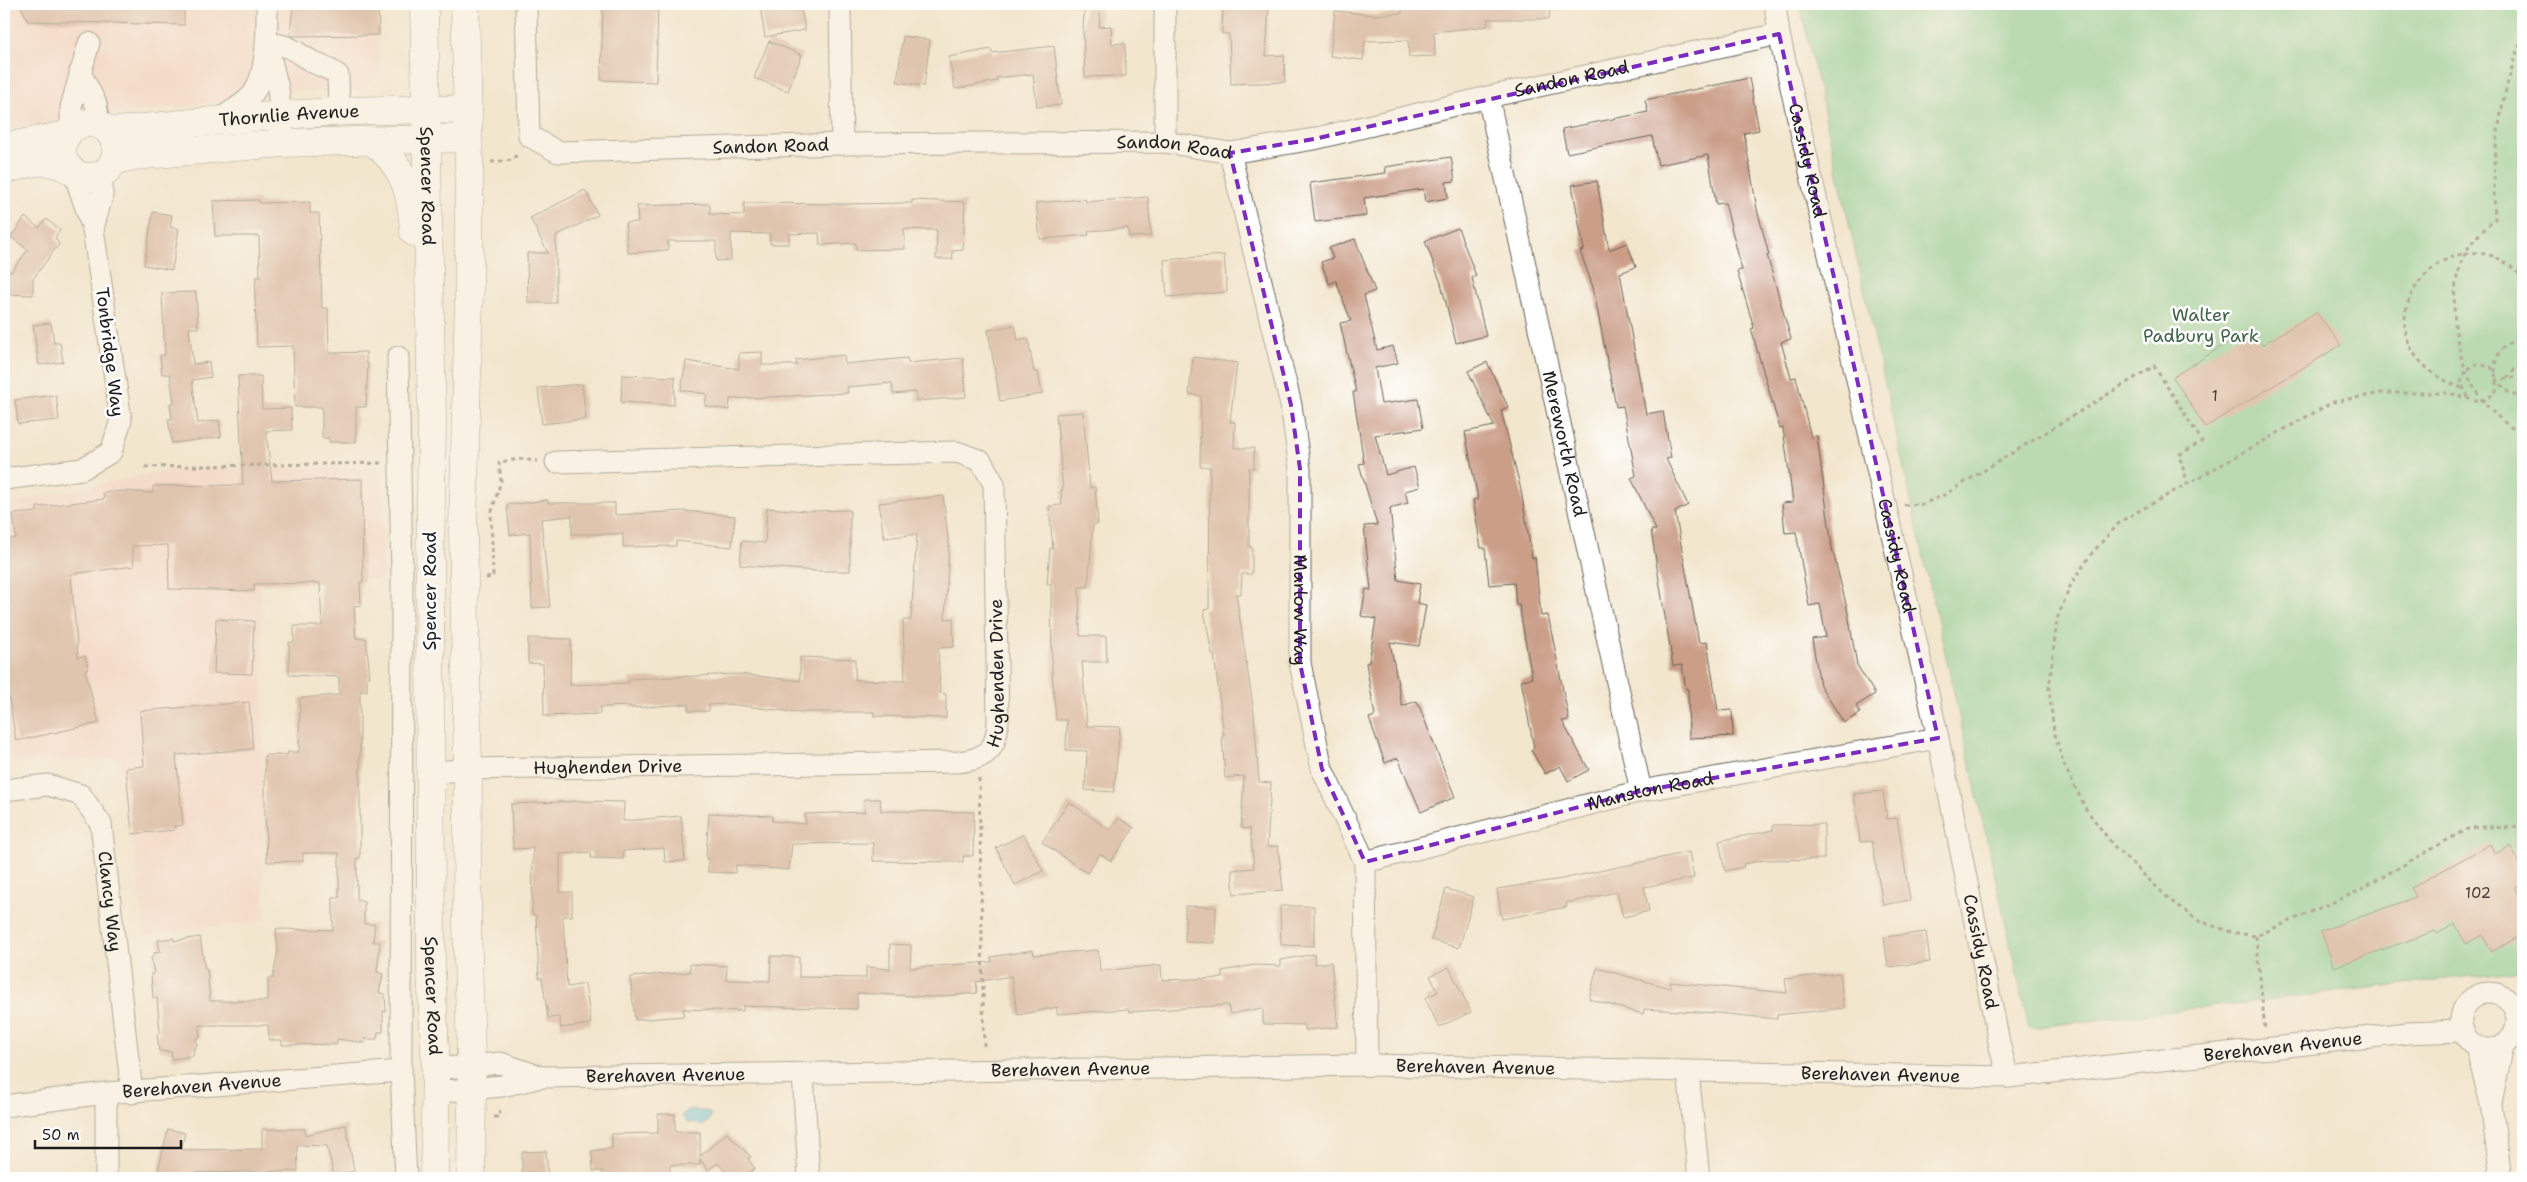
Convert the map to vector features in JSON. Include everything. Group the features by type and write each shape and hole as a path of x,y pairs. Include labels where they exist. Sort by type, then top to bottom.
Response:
{"main road":[{"name":"Spencer Road","path":"424,4 432,421 430,772 431,969 436,1081 434,1178"},
{"name":"Spencer Road","path":"465,4 468,110 469,296 463,529 468,769 467,923 472,1078 471,1178"},
{"name":"Thornlie Avenue","path":"4,147 69,132 84,124 104,128 339,112 425,109 468,110"},
{"path":"207,122 219,150"},
{"path":"104,128 116,146 108,168"},
{"path":"69,132 62,153 72,171"},
{"name":"Thornlie Avenue","path":"4,170 44,161 55,162 88,177 133,156 219,150 283,142 468,138"},
{"path":"370,140 392,157 403,178 412,206 416,262 429,280"}],"street":[{"path":"207,122 252,95 260,76 266,43 267,4"},
{"path":"526,4 529,136"},
{"path":"840,4 842,144"},
{"path":"1165,4 1165,142"},
{"name":"Cassidy Road","path":"1768,4 1779,34"},
{"name":"Cassidy Road","path":"1775,4 1779,34 1938,738 1998,1037 2008,1077"},
{"name":"Sandon Road","path":"529,136 558,152 842,144 1165,142 1230,153 1314,139 1488,97 1779,34"},
{"path":"69,132 71,107 89,43"},
{"path":"266,43 280,44 293,48 338,75 339,112"},
{"path":"266,43 278,88 283,142"},
{"path":"80,72 96,104 104,128"},
{"name":"Mereworth Road","path":"1488,97 1641,791"},
{"name":"Marlow Way","path":"1230,153 1291,405 1299,460 1300,663 1322,769 1365,862 1367,1065"},
{"name":"Tonbridge Way","path":"94,229 108,168"},
{"name":"Tonbridge Way","path":"4,479 82,469 111,452 122,420 94,229 72,171"},
{"name":"Spencer Road","path":"398,357 400,463 401,1071 406,1178"},
{"name":"Hughenden Drive","path":"430,772 468,769 975,760 993,747 998,733 994,484 981,461 957,452 556,462"},
{"name":"Manston Road","path":"1365,862 1641,791 1938,738"},
{"name":"Clancy Way","path":"4,790 48,785 80,795 101,824 132,1093"},
{"path":"2491,1104 2514,1035 2518,1007 2508,999 2490,992 2472,998 2467,1030 2491,1104 2501,1178"},
{"name":"Berehaven Avenue","path":"436,1081 472,1078 502,1086 542,1077 1367,1065 2008,1077 2407,1033 2467,1030 2495,1049 2514,1035"},
{"name":"Berehaven Avenue","path":"4,1106 106,1093 132,1093 401,1071"},
{"path":"1688,1072 1699,1178"},
{"path":"803,1074 809,1178"},
{"path":"106,1093 106,1178"}],"path":[{"path":"2523,36 2502,101 2493,184 2495,219 2472,242 2457,275 2454,311 2456,339 2465,371 2483,401 2523,436"},
{"path":"484,163 513,160 529,136"},
{"path":"2462,388 2438,378 2419,363 2405,331 2407,303 2423,276 2446,258 2476,254 2496,259 2513,269 2523,279"},
{"path":"2495,374 2495,359 2501,350 2505,345 2523,339"},
{"path":"2507,378 2523,360"},
{"path":"2468,397 2462,388 2462,377 2465,371 2476,364 2490,367 2497,380 2510,394 2523,397"},
{"path":"1894,505 1923,504 1944,495 2154,366 2202,441 2179,455 2188,484"},
{"path":"2497,380 2523,376"},
{"path":"2497,380 2494,394 2483,401 2476,401 2449,392 2381,393 2333,402 2121,521 2092,553 2071,584 2057,619 2049,689 2054,732 2064,766 2086,809 2113,844 2170,900 2199,921 2231,932 2256,936 2356,892 2465,830 2478,825 2513,828 2523,824"},
{"path":"493,577 491,514 501,481 499,462 521,459 556,462"},
{"path":"145,467 400,463"},
{"path":"975,760 978,770 979,799 984,1046"},
{"path":"2256,936 2264,1030"}],"highlighted area":[{"path":"1779,34 1938,738 1641,791 1365,862 1322,769 1300,663 1300,469 1291,405 1230,153 1314,139"}],"shaded area":[{"path":"4,4 378,4 379,76 361,90 292,91 4,130"},
{"path":"383,467 383,578 262,583 264,921 146,935 120,759 11,761 4,693 4,505 171,469"}],"green space":[{"name":"Walter Padbury Park","path":"1800,4 2523,4 2523,970 2029,1028"}],"water":[{"path":"687,1110 707,1111 711,1114 709,1121 702,1126 695,1122 688,1123 682,1116"}],"building":[{"path":"20,4 184,4 184,25 28,21"},
{"path":"293,4 378,4 379,35 290,35"},
{"path":"603,4 658,4 656,82 601,80"},
{"path":"779,4 800,4 805,30 765,37 760,7"},
{"path":"1085,4 1101,4 1099,27 1111,26 1112,44 1125,43 1126,76 1085,77 1083,28"},
{"path":"1223,4 1269,4 1266,56 1284,55 1285,82 1231,84 1229,34 1222,34"},
{"path":"1444,4 1550,4 1549,19 1487,19 1488,26 1434,32 1435,56 1409,57 1408,40 1365,41 1363,60 1330,56 1335,11 1374,15 1402,13 1402,7 1445,6"},
{"path":"903,36 930,40 924,86 897,82"},
{"path":"769,41 802,55 788,91 754,78"},
{"path":"1054,46 1061,105 1037,107 1033,74 996,78 997,81 955,89 949,57 991,49 992,53"},
{"path":"1749,78 1759,130 1744,133 1757,209 1769,255 1767,255 1791,339 1781,342 1791,378 1796,377 1811,437 1817,436 1832,548 1847,608 1857,665 1875,694 1856,706 1860,713 1844,723 1820,685 1812,639 1826,637 1820,604 1809,606 1796,532 1785,533 1782,503 1793,502 1783,428 1780,429 1751,329 1754,328 1737,271 1742,270 1725,203 1716,204 1708,155 1658,165 1652,136 1567,153 1562,129 1648,112 1645,100"},
{"path":"1451,157 1455,181 1446,182 1448,198 1425,202 1423,189 1364,198 1366,216 1315,222 1310,183 1386,173 1385,167"},
{"path":"1597,181 1609,250 1627,243 1636,267 1620,273 1646,414 1663,411 1671,458 1666,459 1688,505 1675,512 1699,643 1707,642 1718,711 1732,710 1733,736 1689,738 1688,689 1686,689 1682,665 1673,666 1651,530 1656,530 1631,478 1636,476 1623,406 1616,407 1593,287 1580,251 1584,250 1572,185"},
{"path":"585,190 598,215 556,236 556,303 528,303 527,253 548,253 530,218"},
{"path":"1148,197 1151,236 1129,237 1128,228 1088,231 1089,235 1040,239 1036,203 1085,199 1086,202"},
{"path":"259,200 259,203 310,202 310,213 319,213 322,308 328,308 329,353 366,352 366,363 368,363 366,407 356,407 356,442 329,442 329,438 322,438 322,407 295,407 293,346 257,347 255,295 256,277 260,277 259,236 215,236 213,201"},
{"path":"912,200 965,202 963,250 952,251 953,259 936,259 937,230 904,229 905,249 856,250 856,243 820,245 819,233 789,234 789,244 770,244 770,234 731,233 731,260 716,261 716,241 668,241 668,250 628,253 625,223 638,222 637,206 710,204 710,214 744,215 744,203 912,203"},
{"path":"153,212 172,215 170,227 179,229 172,270 144,265"},
{"path":"25,217 39,228 46,219 60,230 55,238 59,244 33,279 33,295 6,294 7,272 11,272 28,250 11,237"},
{"path":"1458,228 1476,276 1472,278 1486,336 1456,343 1441,283 1425,241"},
{"path":"1355,239 1375,291 1364,295 1377,350 1393,346 1398,363 1375,368 1381,404 1418,399 1423,428 1375,435 1386,475 1414,467 1420,487 1405,491 1408,503 1390,508 1398,580 1420,584 1417,603 1426,605 1419,646 1390,642 1402,706 1417,701 1455,797 1421,812 1398,758 1385,763 1369,718 1375,716 1366,663 1369,662 1376,619 1361,616 1366,589 1371,590 1364,526 1377,525 1359,464 1364,463 1353,392 1356,392 1340,323 1351,321 1336,281 1329,284 1321,262 1333,258 1329,248"},
{"path":"1224,255 1227,292 1167,297 1164,260"},
{"path":"196,292 198,328 189,328 193,364 209,362 211,377 192,380 198,423 219,420 221,437 172,443 168,419 172,419 170,403 174,403 170,374 162,374 160,355 165,355 162,293"},
{"path":"2316,312 2341,345 2205,427 2173,377 2250,329 2262,345"},
{"path":"51,323 54,343 60,343 63,362 39,365 33,325"},
{"path":"1015,325 1018,340 1028,338 1034,372 1038,372 1042,394 1000,401 988,330"},
{"path":"762,352 762,365 797,365 796,360 844,355 845,364 907,358 908,363 963,358 966,397 916,401 916,392 893,394 892,383 847,387 848,393 730,399 729,410 705,406 707,394 681,390 686,361 739,369 739,353"},
{"path":"1193,357 1237,363 1230,422 1235,422 1234,448 1254,448 1254,468 1249,468 1249,547 1252,547 1252,574 1242,574 1241,594 1236,594 1254,713 1259,782 1271,783 1267,847 1278,846 1283,890 1234,894 1232,870 1254,868 1250,829 1241,828 1244,776 1225,778 1222,736 1224,735 1214,654 1212,654 1204,610 1209,609 1210,467 1200,466 1201,396 1189,394"},
{"path":"1487,362 1508,407 1501,410 1521,490 1532,558 1535,557 1541,616 1548,615 1569,720 1562,721 1589,770 1568,781 1560,766 1545,774 1531,750 1534,748 1521,680 1532,678 1519,605 1516,605 1514,583 1489,585 1485,548 1481,548 1473,500 1478,499 1465,432 1494,426 1468,371"},
{"path":"622,375 675,377 674,405 621,402"},
{"path":"238,376 261,376 262,409 291,408 292,430 266,431 272,481 362,479 363,582 360,582 361,605 354,606 356,638 366,638 370,677 367,677 367,691 360,691 360,858 357,858 357,900 364,902 364,924 375,924 373,942 380,942 377,972 383,974 379,993 385,994 386,1012 383,1011 383,1032 378,1032 377,1039 364,1039 365,1043 337,1039 337,1044 282,1045 282,1040 269,1040 268,1025 199,1025 200,1038 196,1038 197,1047 194,1047 193,1056 172,1059 171,1052 159,1051 157,1034 160,1033 157,998 153,998 151,974 154,974 151,957 155,956 154,953 160,952 158,940 174,938 174,941 200,937 205,969 207,969 210,1001 268,1001 268,978 273,978 278,950 276,929 333,930 333,898 339,898 339,853 303,853 303,861 267,862 265,812 265,755 287,755 288,752 299,752 300,698 339,695 339,677 289,675 289,642 294,642 294,626 322,626 320,583 254,584 254,591 169,589 168,545 132,546 134,566 71,574 78,657 85,656 88,669 85,670 99,723 16,741 4,666 4,540 16,538 13,514 37,512 37,507 104,499 103,493 122,491 153,493 153,486 243,485"},
{"path":"582,384 586,419 542,424 538,388"},
{"path":"56,395 59,420 18,424 15,400"},
{"path":"1083,412 1090,488 1095,487 1098,524 1093,525 1088,587 1079,587 1080,636 1106,636 1107,662 1082,662 1087,726 1120,727 1114,792 1085,790 1087,751 1066,750 1067,720 1056,720 1052,672 1051,584 1047,584 1050,548 1053,549 1049,506 1062,505 1061,490 1063,490 1056,414"},
{"path":"943,496 949,545 945,619 953,618 954,647 938,648 940,693 946,694 946,718 874,716 874,712 793,712 728,704 709,705 709,711 689,711 688,704 631,708 630,706 600,707 600,714 544,716 543,664 528,663 528,638 571,639 570,685 629,683 629,679 739,674 800,681 800,657 855,659 855,680 905,681 903,620 911,620 917,534 884,538 879,503"},
{"path":"548,500 548,503 615,503 615,515 684,511 735,516 732,547 676,541 676,546 623,547 623,534 572,534 572,516 541,519 550,607 532,608 530,533 510,535 507,505"},
{"path":"767,508 806,511 850,510 850,571 816,571 740,565 742,541 765,543"},
{"path":"216,619 254,621 252,674 214,673"},
{"path":"249,702 253,749 176,755 183,825 174,826 175,830 132,834 126,768 144,766 140,711"},
{"path":"1883,791 1887,819 1897,818 1910,900 1883,905 1872,841 1860,842 1854,794"},
{"path":"864,799 880,799 881,811 974,812 973,856 963,856 963,862 873,861 873,843 792,844 789,870 736,865 735,873 708,872 708,858 706,859 709,813 773,816 772,821 806,824 805,814 865,812"},
{"path":"582,801 624,802 623,821 681,816 685,861 665,862 664,848 623,851 623,859 591,858 591,852 560,854 560,892 572,892 572,916 563,916 567,987 585,984 591,1024 561,1028 559,1017 548,1018 542,978 539,978 536,915 532,915 533,848 513,849 511,804"},
{"path":"1069,802 1110,830 1119,818 1134,828 1111,861 1100,854 1087,873 1042,842"},
{"path":"1824,824 1824,859 1765,860 1743,864 1744,867 1725,871 1719,841 1773,830 1773,825"},
{"path":"1024,834 1043,871 1015,885 996,848"},
{"path":"2490,844 2495,854 2510,846 2523,870 2523,883 2515,887 2523,902 2523,934 2492,952 2482,935 2466,944 2455,924 2437,934 2435,931 2334,967 2321,931 2416,897 2411,888"},
{"path":"1689,852 1694,878 1644,887 1649,911 1623,917 1617,892 1566,903 1567,907 1502,919 1497,889 1562,879"},
{"path":"1446,889 1474,897 1459,948 1431,940"},
{"path":"1185,906 1216,907 1215,943 1185,942"},
{"path":"1280,906 1314,906 1314,946 1281,945"},
{"path":"1926,932 1930,962 1888,967 1884,937"},
{"path":"890,944 911,945 910,968 992,962 991,957 1033,950 1034,955 1098,950 1100,971 1161,965 1162,980 1223,978 1222,971 1254,965 1281,966 1281,960 1314,954 1315,964 1331,962 1338,1027 1305,1030 1305,1025 1263,1024 1263,1008 1230,1014 1228,1005 1129,1012 1128,1009 1057,1014 1057,1007 1018,1015 1011,976 976,982 977,993 932,997 857,993 857,1009 743,1006 743,1011 683,1009 684,1016 635,1020 630,977 690,972 690,964 727,966 726,980 770,981 771,956 799,957 799,977 866,978 866,967 890,969"},
{"path":"1449,967 1471,1012 1439,1027 1425,998 1438,992 1430,976"},
{"path":"1597,968 1670,988 1670,982 1787,993 1785,979 1840,973 1844,1008 1777,1015 1777,1019 1644,1009 1643,1014 1589,999"},
{"path":"658,1114 675,1114 675,1132 700,1132 700,1156 727,1133 751,1157 748,1159 755,1168 743,1178 731,1178 718,1163 708,1170 700,1159 700,1165 670,1165 670,1178 603,1178 603,1171 593,1171 592,1151 612,1148 612,1134 658,1133"},
{"path":"346,1125 354,1171 334,1176 327,1146 297,1145 298,1171 185,1173 184,1178 160,1178 161,1172 158,1171 168,1129 185,1133 181,1150 262,1149 262,1129 305,1129 305,1135"},
{"path":"546,1151 548,1178 522,1178 522,1152"}]}
